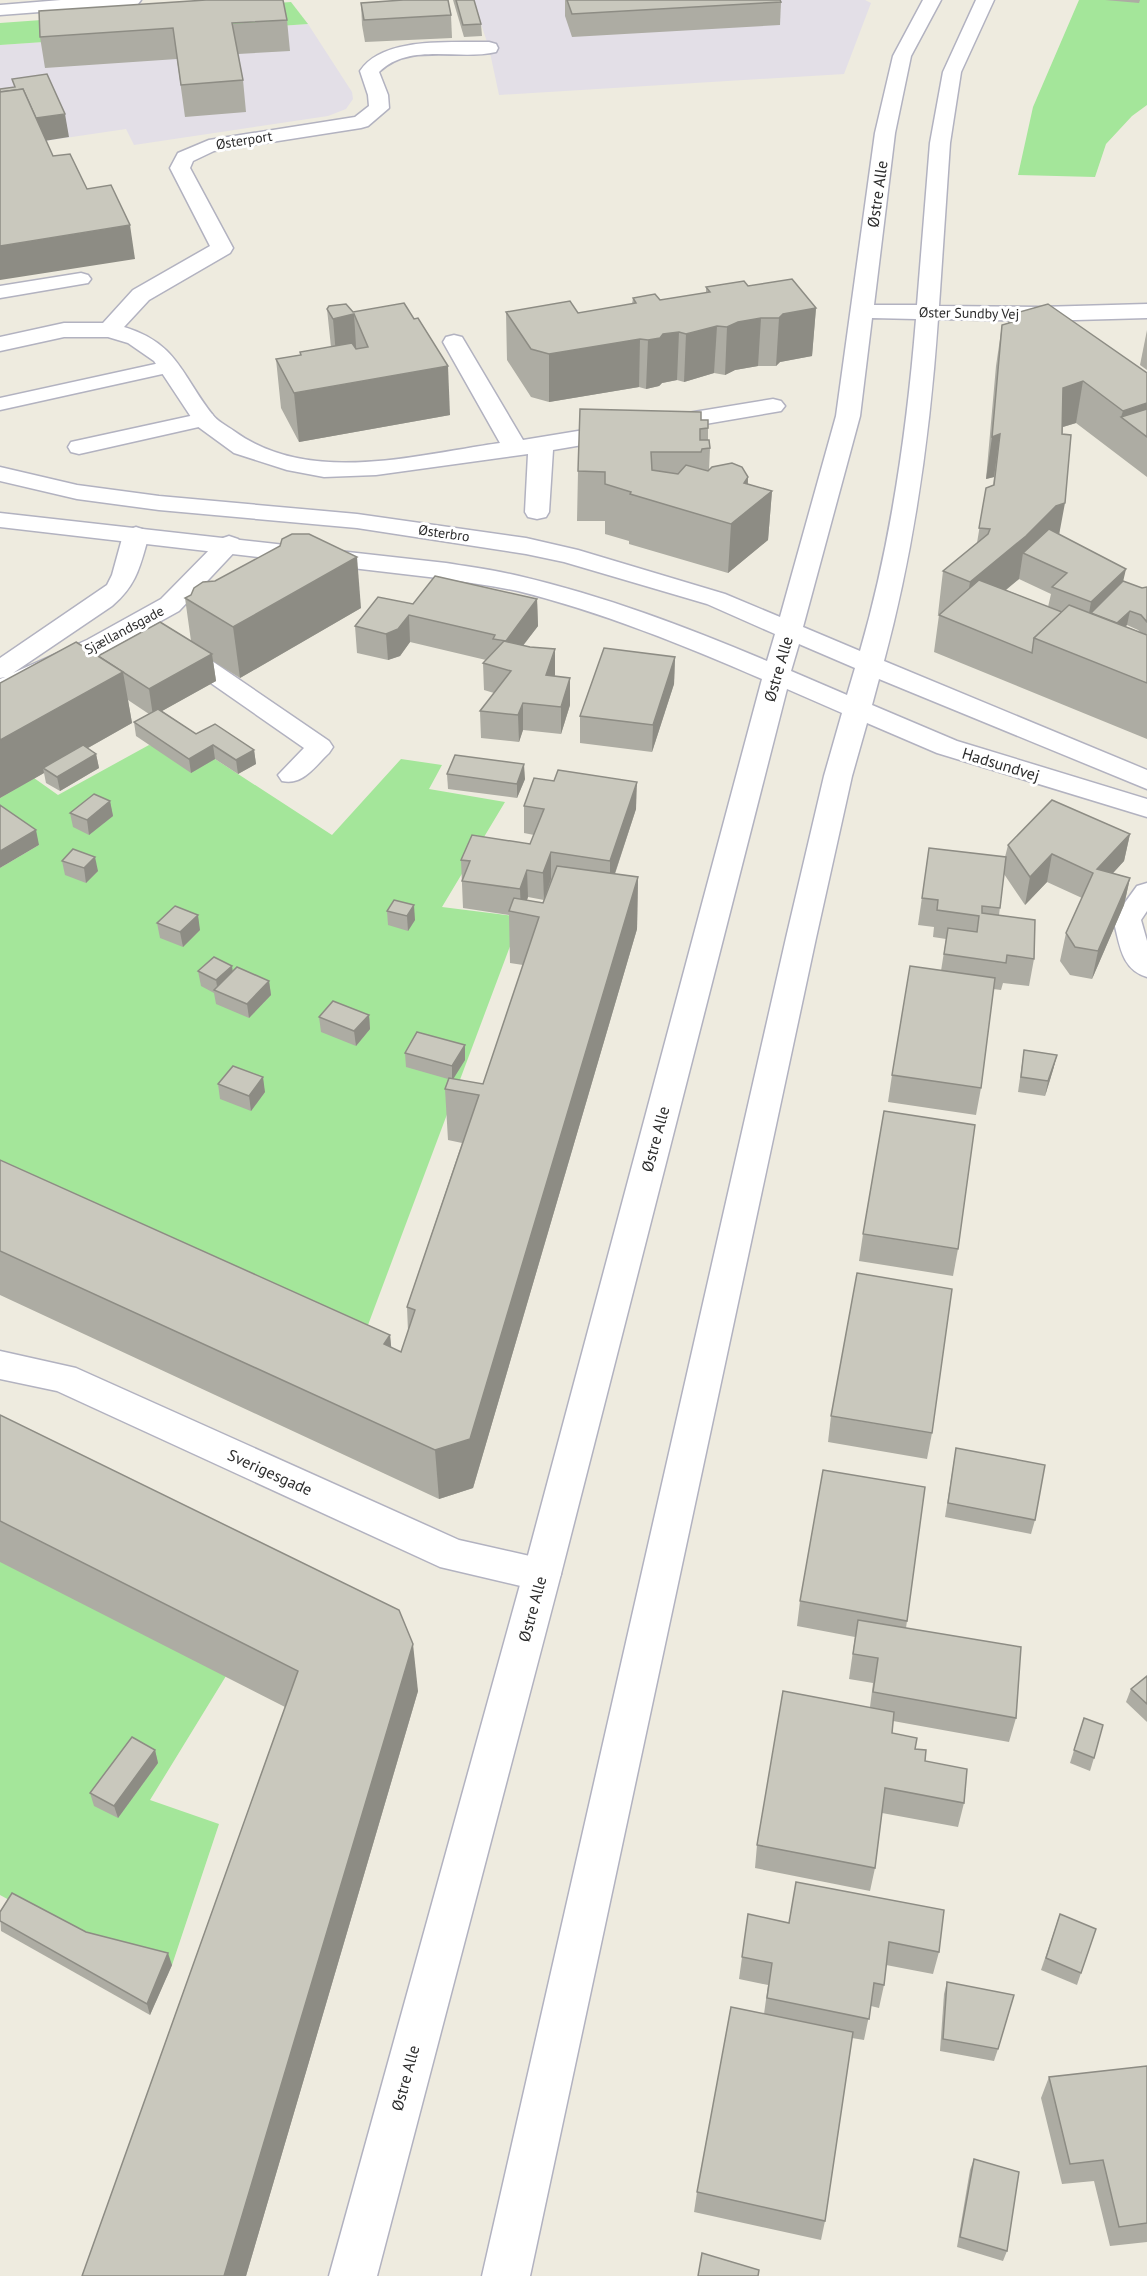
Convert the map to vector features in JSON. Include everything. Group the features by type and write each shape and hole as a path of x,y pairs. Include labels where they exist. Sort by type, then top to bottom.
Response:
{"street":[{"path":"0,10 132,0"},
{"name":"Østre Alle","path":"353,2276 542,1574 777,675 848,416 864,311 885,133 902,56 932,0"},
{"path":"506,2276 801,938 838,776 883,616 912,468 923,370 925,313 939,143 952,72 985,0"},
{"name":"Østerport","path":"109,330 141,295 222,248 180,168 185,157 209,146 361,122 379,108 378,94 369,71 376,62 397,52 489,48"},
{"name":"Øster Sundby Vej","path":"864,311 1075,323 1147,311"},
{"path":"0,344 64,330 109,330 136,338 162,356 204,419 242,448 287,462 324,470 376,468 541,445 773,406"},
{"path":"454,342 515,448"},
{"path":"537,512 541,445"},
{"name":"Østerbro","path":"0,474 77,492 159,503 357,521 526,546 642,575 706,595 870,665"},
{"path":"0,520 229,544 446,571 516,583 570,597 687,637 858,709"},
{"name":"Sjællandsgade","path":"0,670 103,601 117,589 125,575 136,535"},
{"name":"Sjællandsgade","path":"0,689 96,646 170,605 229,544"},
{"path":"870,665 1147,780"},
{"name":"Hadsundvej","path":"858,709 947,747 1147,808"},
{"name":"Sverigesgade","path":"0,1365 63,1378 454,1555 542,1574"}],"lane":[{"path":"0,292 81,279"},
{"path":"0,404 169,367"},
{"path":"79,447 204,419"},
{"path":"139,622 320,747 291,775"},
{"path":"1147,892 1126,919 1139,962 1147,967"}],"shaded area":[{"path":"473,0 865,0 871,3 844,74 499,95 489,48"},
{"path":"308,24 352,92 353,99 346,109 328,116 134,145 126,129 38,142 0,125 0,45"}],"green space":[{"path":"1079,0 1147,0 1147,105 1132,116 1106,144 1095,177 1018,175 1033,107"},
{"path":"291,2 308,24 0,45 0,23"},
{"path":"149,745 215,759 332,835 401,759 442,765 429,789 505,802 442,907 521,917 359,1349 0,1206 0,868 39,845 0,821 0,798 34,778 58,795"},
{"path":"0,1561 226,1676 150,1800 219,1824 172,1965 91,1944 0,1895"}],"building":[{"path":"206,0 283,0 287,20 232,23 243,80 181,85 173,28 40,37 39,11"},
{"path":"448,0 451,15 364,20 361,3"},
{"path":"456,0 474,0 481,24 463,25"},
{"path":"567,0 780,0 781,2 572,14"},
{"path":"47,74 65,114 36,118 23,89 0,92 0,89 15,87 12,79"},
{"path":"23,89 53,156 70,154 87,189 111,185 130,225 0,246 0,92"},
{"path":"792,279 816,308 783,314 779,318 738,322 727,327 717,326 686,334 679,332 663,334 660,338 640,339 549,354 531,349 506,312 570,301 578,313 636,303 633,298 655,294 660,300 710,292 706,287 744,281 748,286"},
{"path":"404,303 414,319 418,318 448,366 294,393 276,359 301,355 300,352 352,343 356,349 368,347 354,314 333,319 327,309 329,306 346,304 353,312"},
{"path":"1048,304 1147,373 1147,403 1123,411 1083,381 1063,388 1062,434 1071,435 1065,503 1056,506 1026,536 970,582 943,571 988,534 990,529 979,528 986,488 994,485 1000,434 992,437 1002,325 1016,321 1009,315"},
{"path":"580,409 701,412 701,420 708,420 708,428 700,429 700,440 709,440 710,448 702,449 701,452 651,452 652,470 678,474 686,465 708,471 712,467 732,463 742,467 748,477 744,483 772,491 731,524 630,494 631,492 605,484 605,472 578,471"},
{"path":"1147,409 1147,437 1121,417"},
{"path":"1049,529 1126,569 1091,602 1052,587 1067,573 1023,553"},
{"path":"292,534 309,534 357,557 233,627 185,598 203,582 215,581 280,546 282,539"},
{"path":"435,576 537,599 506,641 493,639 495,635 409,615 398,629 386,634 355,626 378,597 413,604"},
{"path":"979,580 1062,612 1034,638 1032,653 939,615"},
{"path":"1123,581 1142,588 1147,587 1147,622 1141,615 1130,611 1117,623 1091,613"},
{"path":"1069,605 1147,635 1147,683 1034,638"},
{"path":"160,622 212,654 149,689 98,656"},
{"path":"504,641 530,647 555,649 546,675 570,678 561,707 523,703 518,715 480,711 511,671 483,663"},
{"path":"76,642 123,672 0,740 0,683"},
{"path":"604,648 675,657 653,725 580,716"},
{"path":"158,709 196,734 215,724 254,750 236,760 213,745 189,759 134,722"},
{"path":"83,745 96,754 57,777 43,768"},
{"path":"455,755 524,764 517,784 447,774"},
{"path":"558,770 637,782 610,861 551,852 543,873 527,870 520,889 462,881 470,861 461,860 472,835 530,844 544,809 524,806 534,778 554,781"},
{"path":"94,794 110,801 87,820 70,813"},
{"path":"1052,800 1130,834 1097,869 1130,878 1098,951 1075,947 1066,933 1093,873 1052,854 1030,877 1008,845"},
{"path":"0,805 36,830 0,851"},
{"path":"929,848 1006,857 1000,908 982,906 982,913 1035,920 1034,959 1007,955 1006,963 944,954 948,928 977,932 979,916 937,910 938,900 922,898"},
{"path":"73,849 95,857 84,868 62,861"},
{"path":"557,866 638,877 470,1439 435,1450 0,1251 0,1160 390,1335 384,1344 401,1352 415,1310 407,1307 479,1095 445,1089 449,1078 483,1084 539,917 509,911 514,898 543,903"},
{"path":"394,900 414,905 407,916 387,911"},
{"path":"175,906 198,915 180,932 157,923"},
{"path":"214,957 232,966 216,980 198,971"},
{"path":"910,966 995,978 981,1088 892,1075"},
{"path":"237,967 269,981 247,1004 214,990"},
{"path":"333,1001 369,1015 354,1031 319,1017"},
{"path":"417,1032 465,1045 452,1066 405,1053"},
{"path":"1024,1050 1057,1055 1048,1081 1021,1077"},
{"path":"233,1066 263,1077 249,1096 218,1084"},
{"path":"884,1111 975,1125 958,1249 863,1234"},
{"path":"857,1273 952,1289 932,1433 831,1416"},
{"path":"0,1415 399,1610 413,1644 224,2276 82,2276 298,1671 0,1521"},
{"path":"956,1448 1045,1465 1035,1520 948,1503"},
{"path":"823,1470 925,1487 907,1621 800,1601"},
{"path":"858,1620 1021,1647 1016,1718 873,1692 878,1658 853,1654"},
{"path":"1147,1676 1147,1704 1131,1689"},
{"path":"783,1691 894,1712 892,1733 917,1738 915,1749 926,1750 925,1761 967,1769 964,1803 885,1788 875,1868 757,1845"},
{"path":"1084,1718 1103,1725 1094,1758 1074,1750"},
{"path":"132,1737 155,1750 114,1806 90,1793"},
{"path":"796,1882 944,1910 939,1952 889,1942 884,1985 874,1983 869,2019 767,1998 772,1963 742,1957 748,1914 789,1923"},
{"path":"12,1893 86,1932 168,1953 147,2004 0,1921 0,1912"},
{"path":"1060,1914 1096,1929 1081,1973 1046,1958"},
{"path":"947,1982 1014,1995 998,2049 943,2039"},
{"path":"731,2007 853,2032 825,2221 697,2192"},
{"path":"1147,2066 1147,2223 1119,2227 1103,2160 1070,2164 1049,2077"},
{"path":"974,2159 1019,2172 1007,2251 960,2237"},
{"path":"702,2253 759,2270 758,2276 698,2276"}]}
